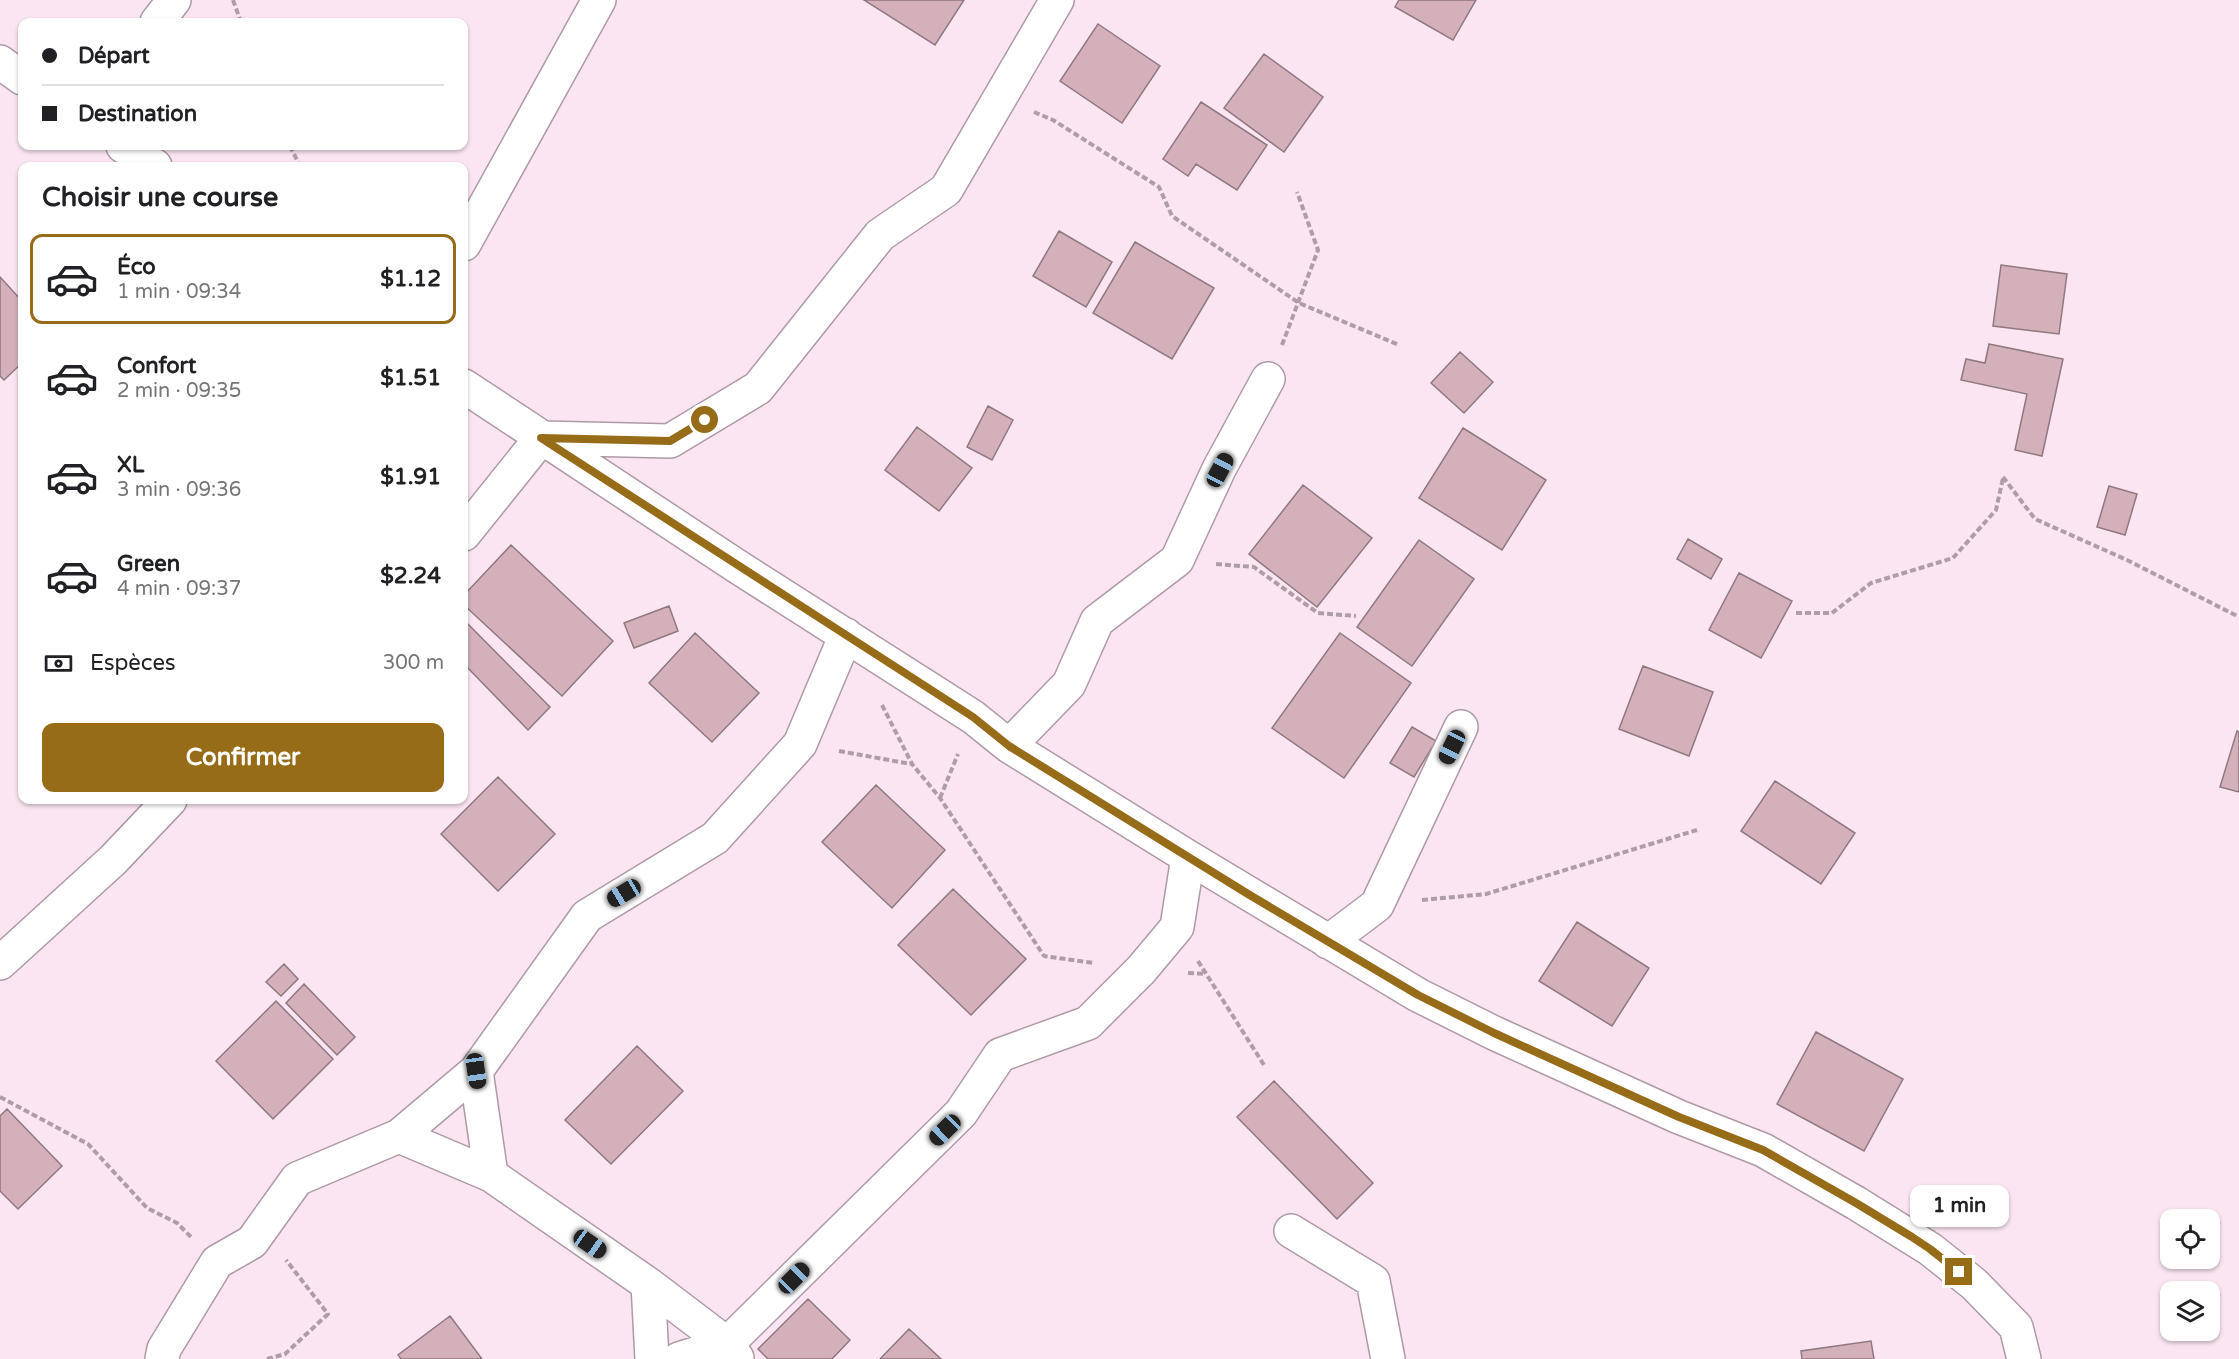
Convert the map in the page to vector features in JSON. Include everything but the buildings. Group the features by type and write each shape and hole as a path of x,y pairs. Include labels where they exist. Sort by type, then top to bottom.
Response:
{"street":[{"path":"160,18 174,0"},
{"path":"468,237 599,0"},
{"path":"541,438 670,441 758,388 880,235 946,190 1057,0"},
{"path":"0,62 18,75"},
{"path":"129,150 149,162"},
{"path":"1009,746 1070,684 1097,621 1177,560 1220,470 1268,379"},
{"path":"468,389 973,717 1009,746 1418,995 1679,1117 1763,1150 1856,1203 1930,1249 1974,1284 2016,1327 2024,1359"},
{"path":"468,529 541,438"},
{"path":"162,1359 164,1349 218,1262 252,1242 297,1179 399,1136 476,1071 587,915 715,838 800,744 846,635"},
{"path":"1328,942 1377,905 1461,727"},
{"path":"0,963 113,860 166,804"},
{"path":"679,1359 732,1351 961,1113 1000,1055 1088,1023 1141,970 1177,927 1188,857"},
{"path":"476,1071 491,1175"},
{"path":"399,1136 491,1175 648,1284 732,1351"},
{"path":"1291,1231 1373,1281 1388,1359"},
{"path":"648,1284 652,1359"}],"path":[{"path":"233,0 240,18"},
{"path":"1000,98 1053,120 1159,187 1172,216 1299,303 1399,345"},
{"path":"1268,379 1318,250 1297,192"},
{"path":"1796,613 1832,613 1871,583 1953,558 1996,510 2003,477 2035,519 2127,560 2239,617"},
{"path":"1177,560 1254,567 1318,613 1356,616"},
{"path":"881,705 912,764 940,798 1044,956 1141,970 1206,974"},
{"path":"940,798 973,717"},
{"path":"800,744 912,764"},
{"path":"1377,905 1486,894 1697,830"},
{"path":"1177,927 1264,1065"},
{"path":"0,1097 88,1144 147,1208 177,1223 218,1262"},
{"path":"252,1242 278,1250 328,1314 285,1354 267,1359"}],"route":[{"path":"705,420 670,441 541,438 973,717 1009,746 1418,995 1494,1033 1679,1117 1763,1150 1912,1237 1959,1272"}]}
